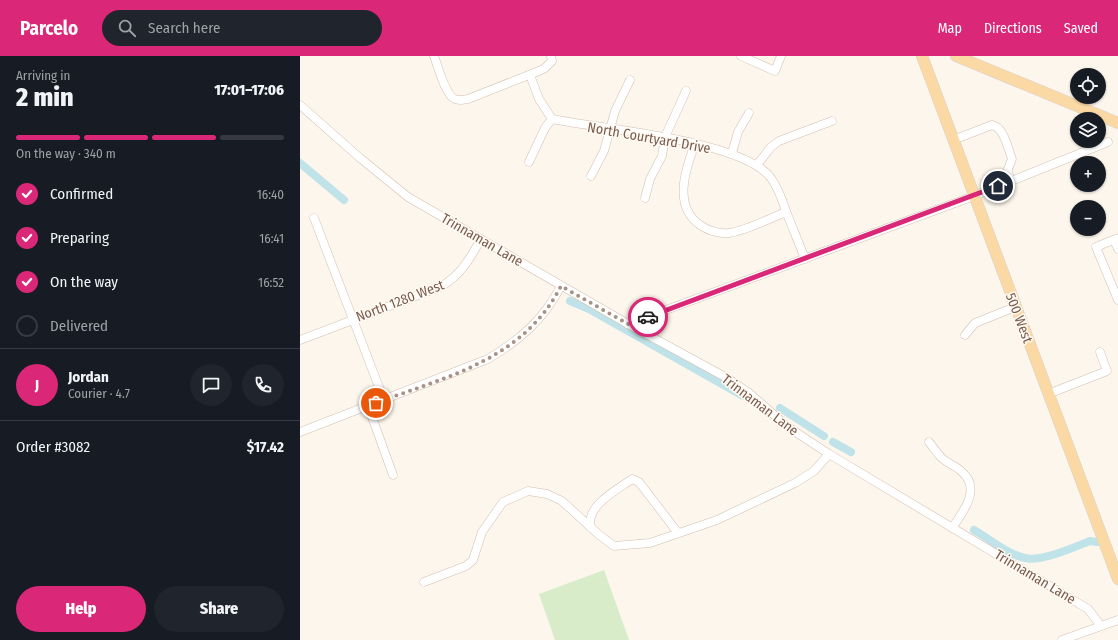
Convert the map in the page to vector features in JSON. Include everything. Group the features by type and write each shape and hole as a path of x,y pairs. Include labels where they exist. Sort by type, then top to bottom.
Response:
{"main road":[{"name":"500 West","path":"922,56 1118,579"},
{"path":"958,56 1118,123"}],"street":[{"path":"434,56 446,89 452,97 459,101 468,99 530,75 545,68 552,58"},
{"path":"741,56 775,71 781,56"},
{"path":"529,162 545,128 552,119 539,99 530,75"},
{"path":"591,176 604,151 615,111 630,80"},
{"path":"645,198 650,178 662,156 665,138 686,91"},
{"name":"Trinnaman Lane","path":"300,105 360,158 408,197 561,286 727,378 749,393 788,427 829,454 1088,609 1101,626"},
{"path":"732,153 738,132 749,113"},
{"name":"North Courtyard Drive","path":"552,119 695,144 732,153 758,165 770,177 779,191 805,259"},
{"path":"758,165 771,147 779,141 832,121"},
{"path":"953,140 992,125 996,126 1001,130 1012,159 1008,170 1010,181"},
{"path":"628,324 974,196 1108,142"},
{"path":"695,144 685,174 683,189 684,202 694,220 704,228 716,232 731,232 741,230 786,212"},
{"path":"314,218 384,400"},
{"name":"North 1280 West","path":"300,340 442,286 454,279 464,269 482,239"},
{"path":"1118,248 1116,239 1096,247 1118,300"},
{"path":"300,432 469,368 488,359 510,346 537,323 547,310 561,286"},
{"path":"965,335 975,322 1015,307"},
{"path":"1048,394 1107,371 1100,352"},
{"path":"368,406 393,475"},
{"path":"930,442 942,459 960,470 968,477 972,488 971,496 966,508 952,528"},
{"path":"424,582 456,571 470,563 473,560 482,532 504,502 528,491 547,494 562,501 614,546 650,543 717,520 795,483 814,471 829,454"},
{"path":"591,527 589,520 593,509 632,479 639,482 678,533"},
{"path":"1062,640 1118,620"}],"green space":[{"path":"604,570 629,640 555,640 539,594"}],"waterway":[{"path":"300,163 344,200"},
{"path":"570,301 589,309 743,396"},
{"path":"780,408 824,436"},
{"path":"833,442 851,452"},
{"path":"974,530 1005,550 1018,556 1032,559 1049,556 1090,541 1097,542"}],"way so far":[{"path":"376,403 469,368 510,346 537,323 547,310 561,286 628,324 648,317"}],"route":[{"path":"648,317 860,239 998,186"}]}
